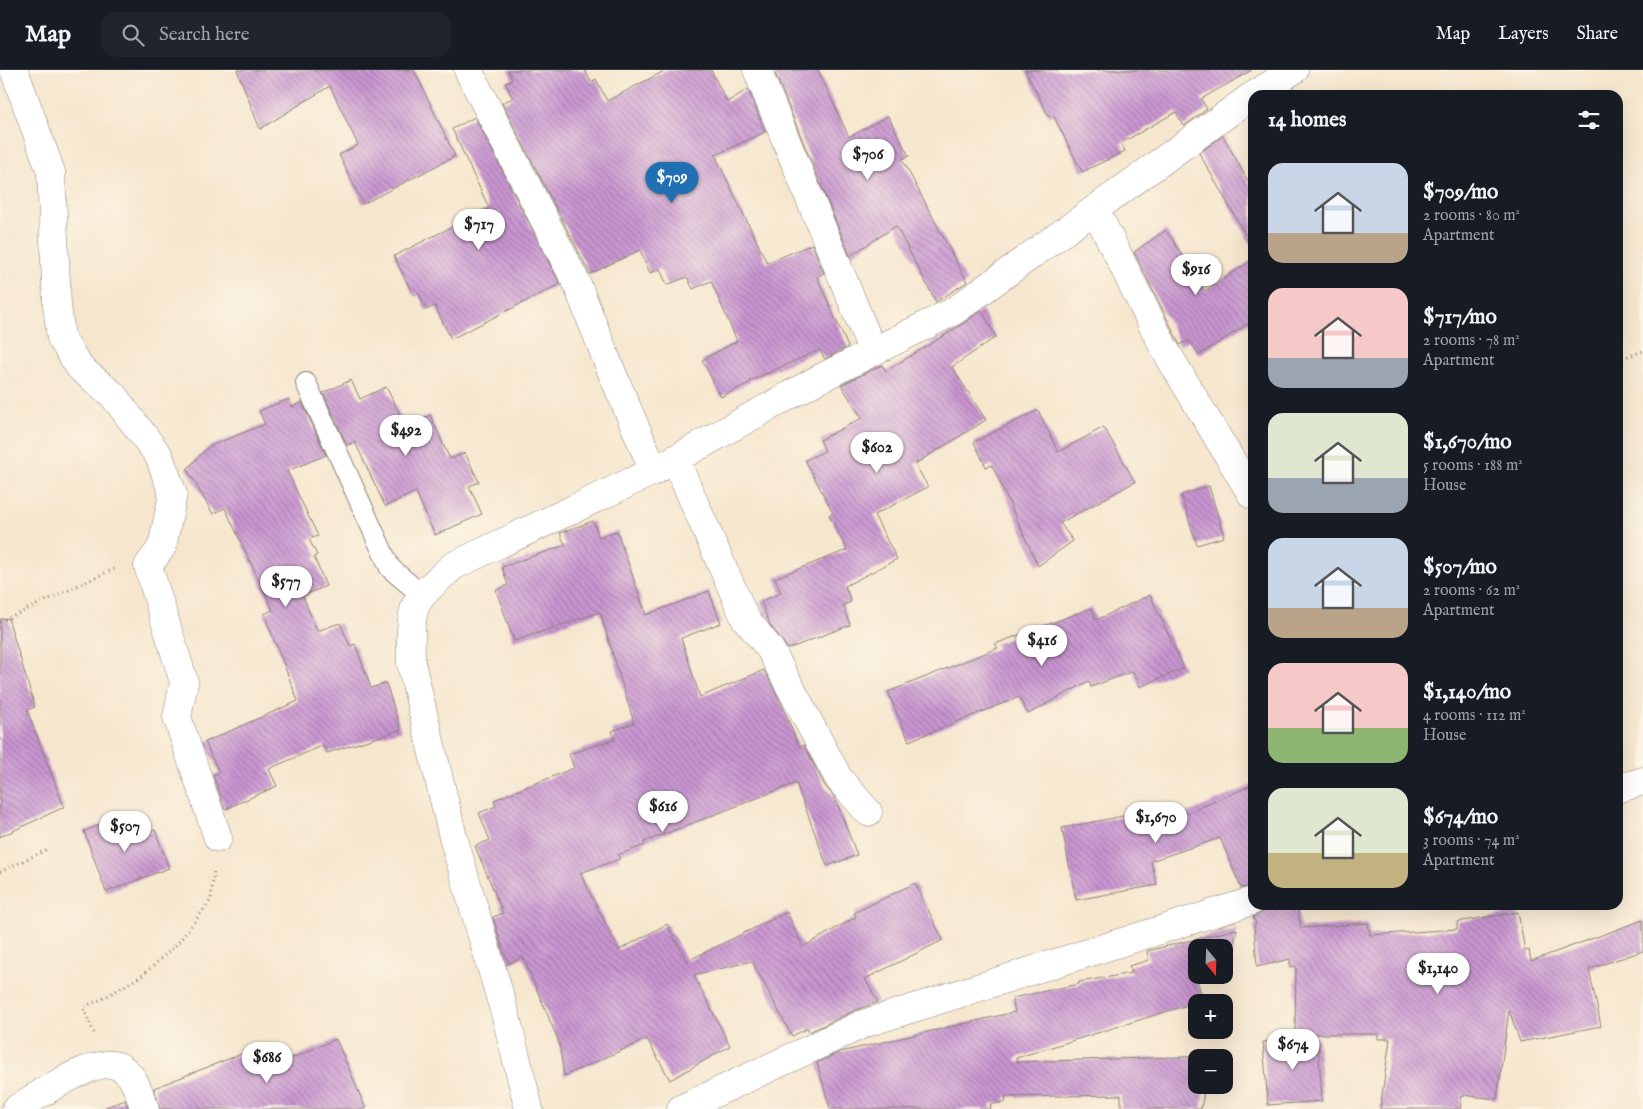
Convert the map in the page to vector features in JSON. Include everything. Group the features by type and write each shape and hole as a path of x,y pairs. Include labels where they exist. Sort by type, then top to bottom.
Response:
{"street":[{"path":"468,70 577,284 610,368 745,618 770,649 838,779 868,812"},
{"path":"757,70 873,352"},
{"path":"1262,90 1294,70"},
{"path":"11,84 51,172 57,304 61,338 80,368 112,394 159,456 173,494 162,547 148,566 184,682 177,717 218,838"},
{"path":"529,1109 506,1017 453,837 411,663 410,635 416,606 423,596 431,586 454,566 664,465 815,381 954,311 1248,100"},
{"path":"1095,210 1164,348 1248,488"},
{"path":"1623,787 1643,780"},
{"path":"681,1109 863,1024 1248,902"},
{"path":"16,1109 64,1080 97,1065 119,1066 131,1076 145,1109"}],"lane":[{"path":"306,383 390,568 423,596"}],"path":[{"path":"1623,358 1643,351"},
{"path":"0,622 162,547"},
{"path":"108,1065 83,1008 143,975 178,943 211,900 218,838"},
{"path":"0,872 46,850"}],"building":[{"path":"237,70 414,70 455,156 363,204 339,155 358,145 330,86 260,129"},
{"path":"508,70 585,70 591,82 596,79 607,101 666,70 711,70 727,102 748,89 765,132 715,155 767,263 812,244 824,273 817,277 848,347 825,359 819,350 750,381 721,397 702,360 737,341 711,281 693,289 687,277 667,285 660,269 650,273 640,250 590,274 502,103 513,98 505,83 512,80"},
{"path":"781,70 818,70 849,137 888,116 909,156 902,159 967,282 936,302 896,226 850,256 775,73"},
{"path":"1025,70 1252,70 1201,99 1207,109 1184,126 1176,112 1121,143 1125,151 1082,172 1053,115 1049,117"},
{"path":"475,117 560,284 451,339 435,306 426,310 418,293 413,295 394,256 489,208 452,129"},
{"path":"1223,136 1248,181 1248,239 1199,153"},
{"path":"1166,230 1205,291 1248,263 1248,324 1199,355 1189,340 1180,345 1134,252"},
{"path":"982,310 996,337 952,367 986,420 915,464 928,487 874,515 897,559 845,586 851,602 843,605 850,625 788,649 770,625 761,601 781,593 775,578 847,550 829,515 833,513 805,460 825,451 820,440 862,418 841,385 882,365 886,371 963,324"},
{"path":"351,380 360,399 386,387 406,426 430,415 450,459 465,453 479,482 469,486 482,514 435,535 416,492 385,506 355,442 347,445 323,393"},
{"path":"289,399 292,407 302,402 326,455 287,471 318,536 309,539 317,555 314,557 326,586 303,596 317,631 340,623 350,646 355,644 371,688 386,683 401,730 327,753 324,745 269,769 277,786 225,809 213,775 219,773 205,742 298,701 264,614 273,610 225,508 213,514 187,469 208,447 265,424 259,411"},
{"path":"1038,410 1058,452 1104,427 1135,482 1060,523 1073,541 1038,566 992,465 986,467 974,442"},
{"path":"1209,486 1224,537 1197,545 1181,495"},
{"path":"593,521 599,537 617,531 646,615 709,591 721,623 681,638 700,697 764,670 780,700 799,747 804,745 825,786 835,798 857,855 827,866 796,783 644,842 645,845 618,855 620,859 580,873 619,950 667,924 687,961 787,912 803,947 856,917 854,913 915,883 943,940 865,979 878,1002 809,1032 808,1028 792,1036 752,961 694,975 730,1046 670,1080 647,1039 564,1076 559,1042 523,957 509,964 502,947 493,917 503,913 475,846 490,840 479,813 496,806 494,800 574,768 569,754 615,739 612,731 634,723 600,612 514,641 496,590 508,585 502,567 565,545 560,533"},
{"path":"1150,595 1184,668 1140,687 1133,671 1091,687 1089,681 1028,714 1019,697 909,741 888,692 998,648 995,644 1092,608 1096,620"},
{"path":"8,618 35,707 27,710 64,807 0,837 0,619"},
{"path":"1248,787 1248,887 1241,888 1220,838 1151,861 1157,885 1076,900 1062,828 1170,807 1174,819"},
{"path":"129,814 137,836 155,830 169,868 106,892 84,831"},
{"path":"1264,910 1298,910 1301,928 1368,923 1370,935 1457,929 1457,922 1518,912 1525,951 1529,950 1531,961 1643,920 1643,951 1589,969 1601,1026 1520,1042 1509,1010 1497,1099 1462,1095 1460,1109 1380,1109 1390,1039 1378,1039 1378,1034 1295,1034 1296,966 1290,967 1290,959 1257,967 1254,925 1256,924 1253,917"},
{"path":"1237,929 1233,949 1233,939 1196,939"},
{"path":"1188,941 1188,984 1198,984 1202,994 1188,994 1188,1005 1016,1058 1017,1062 1188,1057 1188,1094 1204,1094 1201,1109 1121,1109 1121,1095 1005,1097 1006,1102 990,1104 991,1109 830,1109 817,1063 840,1052 1015,1012 1012,998 1079,984 1079,982 1132,973 1129,966 1149,960 1147,951"},
{"path":"1318,1038 1322,1101 1268,1105 1263,1042"},
{"path":"336,1039 366,1109 160,1109 154,1088 259,1047 268,1069"},
{"path":"125,1100 128,1109 106,1109 106,1107"}]}
